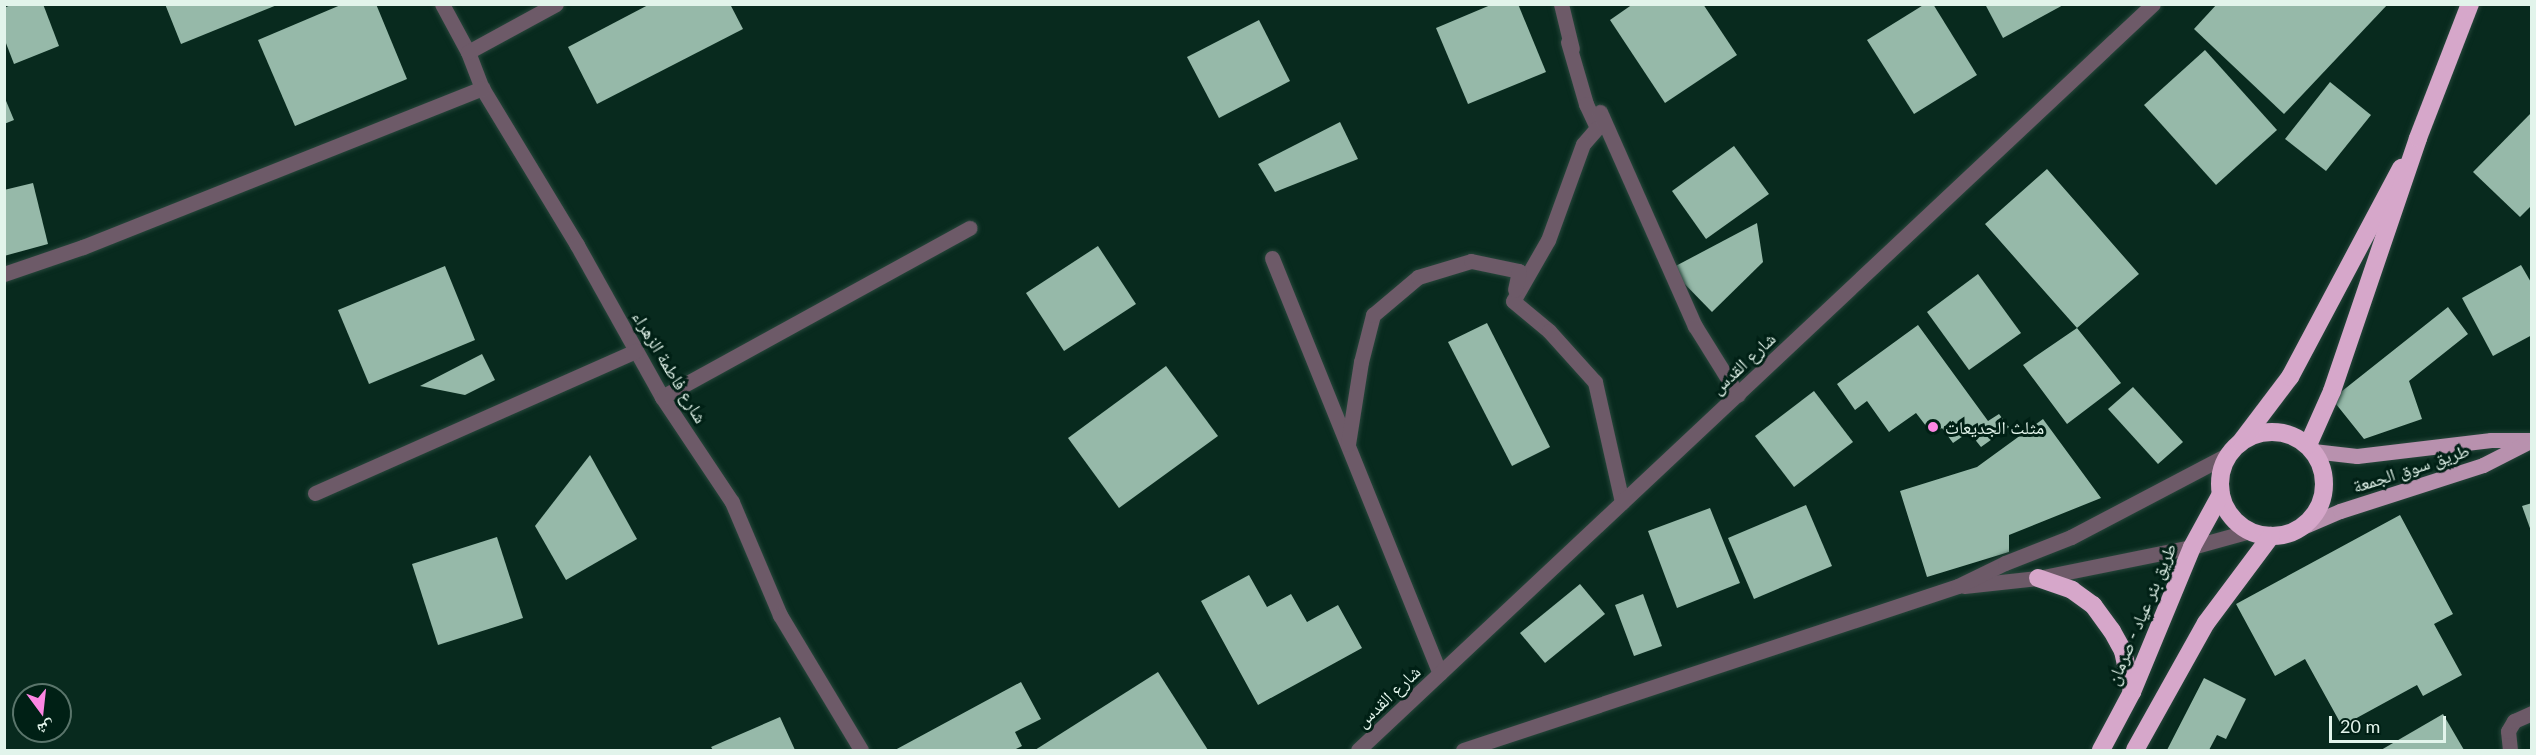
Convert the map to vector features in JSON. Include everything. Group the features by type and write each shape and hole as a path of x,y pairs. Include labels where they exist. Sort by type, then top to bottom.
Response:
{"highway":[{"path":"2311,448 2352,335 2418,138 2470,4"},
{"path":"2234,449 2256,434 2275,431 2293,435 2311,448 2322,466 2324,492 2314,516 2300,528 2286,534 2271,536 2250,531 2236,522 2226,509 2221,494 2221,474 2234,449 2290,377 2314,335 2387,191 2418,138"},
{"name":"طريق بئر عياد - صرمان","path":"2102,750 2132,692 2192,548 2221,494"},
{"path":"2135,750 2206,623 2271,536"},
{"path":"2038,578 2072,590 2093,605 2123,651 2132,692"}],"main road":[{"name":"طريق سوق الجمعة","path":"2311,448 2357,456 2491,440 2531,440"},
{"name":"طريق سوق الجمعة","path":"2300,528 2340,511 2483,465 2531,440"}],"street":[{"name":"شارع فاطمة الزهراء","path":"442,4 468,52 482,88 577,245 662,397 732,502 780,615 861,750"},
{"path":"468,52 556,4"},
{"path":"1513,301 1548,240 1583,144 1597,128 1586,104 1568,42 1561,4"},
{"name":"شارع القدس","path":"1358,750 2153,4"},
{"path":"1568,42 1695,326 1738,395"},
{"path":"4,274 83,247 482,88"},
{"path":"662,397 970,228"},
{"path":"1272,258 1440,673"},
{"path":"1347,447 1361,363 1373,315 1418,277 1471,261 1519,271 1513,301"},
{"path":"1513,301 1549,331 1594,382 1622,502"},
{"path":"315,493 636,351"},
{"path":"1462,750 1958,586 2005,563 2071,537 2234,449"},
{"path":"1958,586 1989,585 2038,578 2192,548 2250,531"},
{"path":"2510,750 2508,731 2514,721 2532,713"}],"building":[{"path":"13,4 43,4 59,46 14,64 4,38 4,8"},
{"path":"165,4 277,4 277,5 181,44"},
{"path":"343,4 376,4 407,79 295,126 258,40"},
{"path":"650,4 730,4 743,29 597,104 568,47"},
{"path":"1493,4 1518,4 1546,72 1468,104 1436,28"},
{"path":"1633,4 1703,4 1737,55 1665,103 1610,20"},
{"path":"1925,4 1933,4 1977,75 1914,114 1867,40"},
{"path":"1985,4 2065,4 2003,38"},
{"path":"2217,4 2388,4 2284,114 2194,29"},
{"path":"1259,20 1290,81 1219,118 1187,57"},
{"path":"2205,50 2277,130 2216,185 2144,105"},
{"path":"2330,82 2371,115 2326,171 2285,139"},
{"path":"4,96 14,120 4,124"},
{"path":"2532,112 2532,205 2520,217 2473,172"},
{"path":"1340,122 1358,159 1275,192 1258,164"},
{"path":"1734,146 1769,194 1706,239 1672,191"},
{"path":"2047,169 2139,274 2077,328 1985,224"},
{"path":"33,183 48,244 4,256 4,190"},
{"path":"1757,223 1763,262 1712,312 1670,269"},
{"path":"1098,246 1136,304 1064,351 1026,293"},
{"path":"2521,265 2532,284 2532,335 2493,356 2462,298"},
{"path":"445,266 475,340 369,384 338,310"},
{"path":"1978,274 2021,333 1969,370 1927,312"},
{"path":"2448,307 2468,334 2409,381 2422,419 2364,439 2332,399"},
{"path":"1487,323 1550,447 1512,466 1448,342"},
{"path":"1918,325 1988,421 1999,414 2009,427 1981,447 1969,432 1953,443 1942,428 1933,435 1916,413 1889,432 1867,401 1855,410 1837,384"},
{"path":"2077,328 2121,383 2067,424 2023,365"},
{"path":"482,354 495,380 465,395 420,386"},
{"path":"1166,366 1218,436 1119,508 1068,438"},
{"path":"2133,387 2183,442 2158,464 2108,409"},
{"path":"1814,391 1853,442 1794,487 1755,436"},
{"path":"2043,419 2101,498 2009,535 2009,552 1927,577 1900,491 1977,467"},
{"path":"590,455 637,539 566,580 535,526"},
{"path":"2532,503 2532,531 2531,531 2522,506"},
{"path":"1806,505 1832,566 1754,599 1728,538"},
{"path":"1710,508 1740,583 1677,608 1648,531"},
{"path":"2400,515 2453,614 2434,624 2462,675 2423,696 2417,685 2342,726 2305,659 2275,676 2236,604"},
{"path":"497,537 523,618 438,645 412,564"},
{"path":"1249,575 1267,607 1291,594 1307,622 1338,605 1362,648 1258,705 1201,601"},
{"path":"1580,584 1605,614 1545,663 1520,633"},
{"path":"1643,594 1662,646 1634,656 1615,605"},
{"path":"1158,672 1208,750 1035,750"},
{"path":"2204,678 2246,699 2226,739 2217,735 2209,750 2167,750"},
{"path":"1021,682 1041,719 1015,732 1022,746 1014,750 895,750"},
{"path":"2443,714 2464,750 2381,750"},
{"path":"780,717 795,750 713,750 711,747"}],"place":[{"name":"مثلث الجديعات","path":"1933,427"}]}
